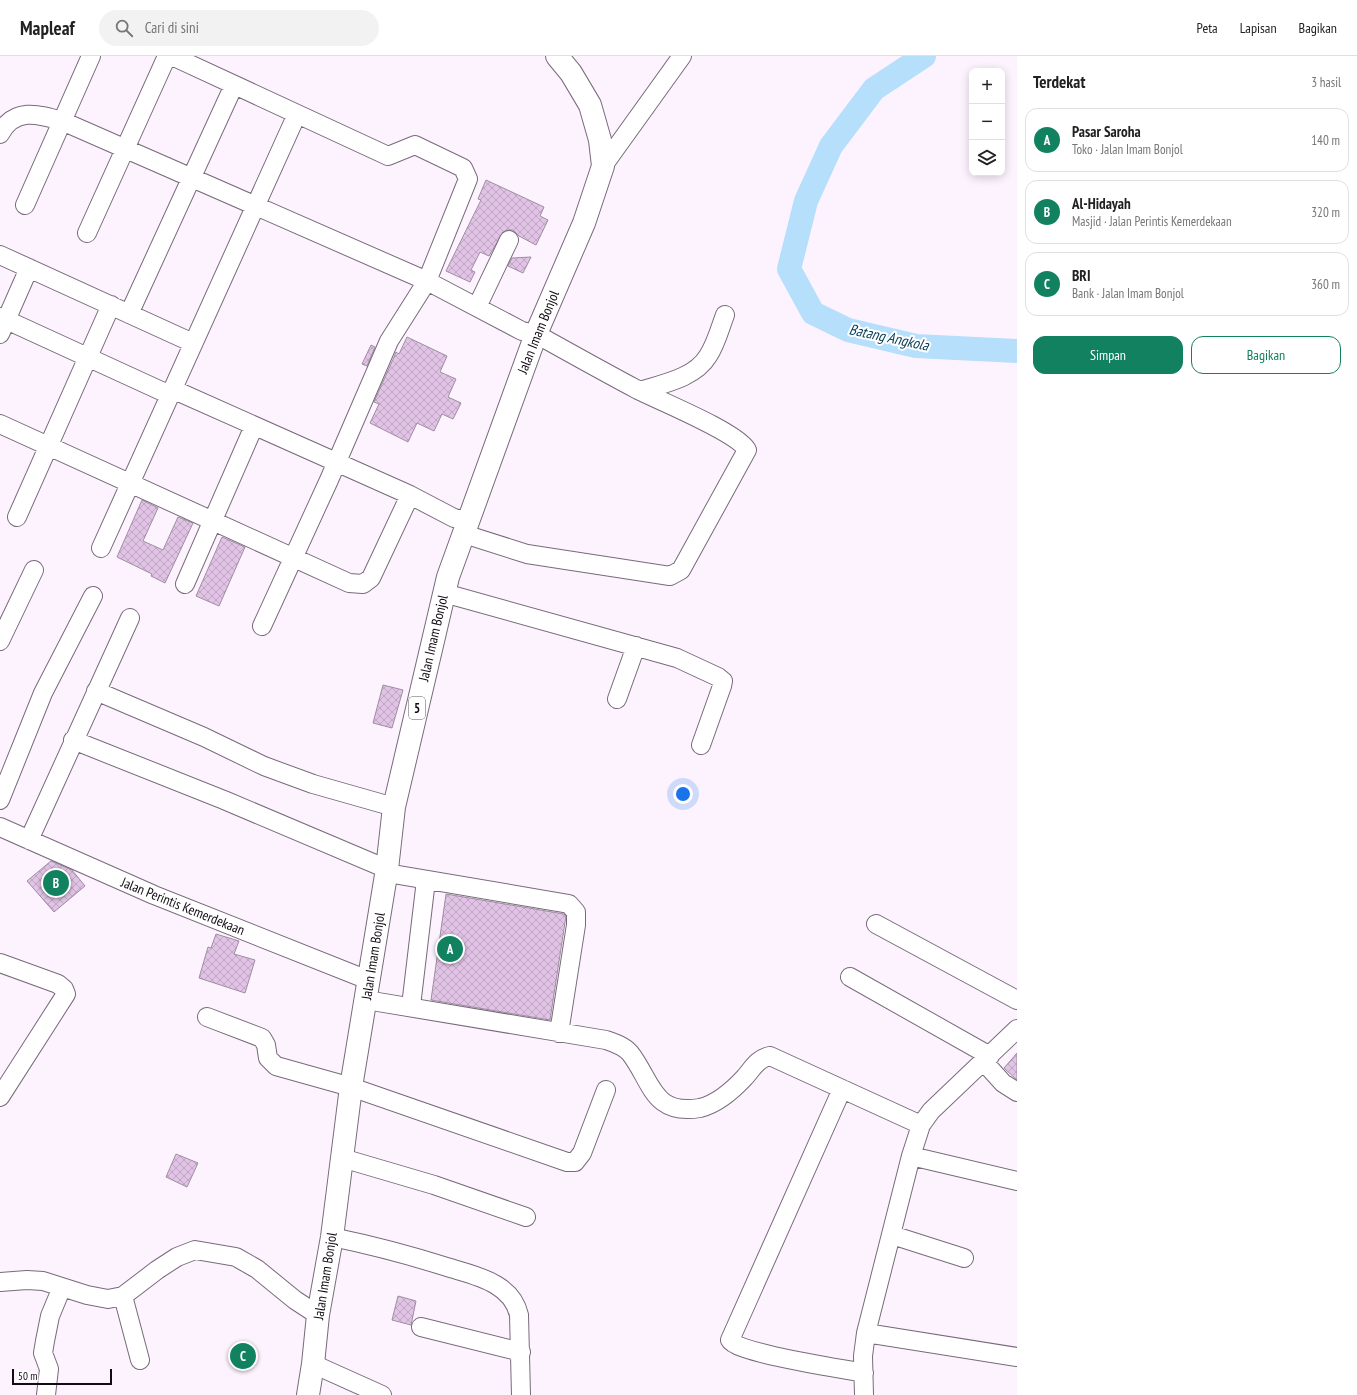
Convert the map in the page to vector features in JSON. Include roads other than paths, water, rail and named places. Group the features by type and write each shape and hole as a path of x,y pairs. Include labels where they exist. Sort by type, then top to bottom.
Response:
{"highway":[{"name":"Jalan Imam Bonjol","path":"308,1395 318,1315 332,1237 351,1086 387,871 394,807 444,593 448,577 536,334 584,223 603,166 600,140 590,105 571,73 557,56"}],"street":[{"path":"25,205 91,56"},
{"path":"87,233 167,56"},
{"path":"172,56 388,156 415,145 463,168 468,179 428,282 389,341 294,558 262,626"},
{"path":"603,166 682,56"},
{"path":"130,314 234,85"},
{"path":"0,134 10,122 20,116 37,114 62,121 256,205 428,282 522,331 536,334 640,391 706,423 741,443 747,450 681,570 670,576 534,555 466,528 454,518 410,495 254,426 88,357 2,324 29,268"},
{"path":"101,548 297,114"},
{"path":"477,307 509,240"},
{"path":"0,255 193,343"},
{"path":"17,517 111,305"},
{"path":"640,391 665,384 691,372 700,365 708,356 725,315"},
{"path":"0,424 349,583 363,584 371,578 410,495"},
{"path":"185,584 254,426"},
{"path":"0,641 34,570"},
{"path":"444,593 678,658 723,681 701,746"},
{"path":"0,800 43,693 94,596"},
{"path":"29,840 73,740 130,618"},
{"path":"617,698 636,646"},
{"path":"96,691 204,737 264,766 313,784 394,807"},
{"path":"73,740 224,800 387,871 426,880 569,904 576,912 576,925 559,1033"},
{"name":"Jalan Perintis Kemerdekaan","path":"0,827 367,990 411,1006 606,1040 623,1047 630,1054 648,1086 659,1099 670,1106 683,1109 701,1108 725,1096 758,1062 770,1056 842,1089"},
{"path":"411,1006 426,880"},
{"path":"876,924 1017,1000"},
{"path":"0,963 58,984 64,989 66,994 0,1097"},
{"path":"850,977 987,1059 1003,1083 1017,1092"},
{"path":"207,1018 262,1038 266,1045 268,1058 276,1066 351,1086 572,1163 582,1153 606,1090"},
{"path":"864,1395 863,1356 866,1333 911,1156 921,1125 931,1111 1017,1029"},
{"path":"864,1373 781,1358 738,1347 730,1340 842,1089 921,1125"},
{"path":"911,1156 1017,1181"},
{"path":"342,1158 441,1187 526,1217"},
{"path":"892,1235 964,1258"},
{"path":"332,1237 391,1250 478,1277 496,1285 507,1293 517,1305 519,1315 521,1395"},
{"path":"0,1282 43,1280 87,1295 108,1299 123,1296 177,1257 195,1250 236,1257 257,1269 295,1300 318,1315"},
{"path":"46,1395 49,1369 43,1353 50,1316 62,1287"},
{"path":"123,1296 140,1360"},
{"path":"421,1327 521,1352"},
{"path":"866,1333 1017,1357"},
{"path":"313,1364 382,1395"}],"waterway":[{"name":"Batang Angkola","path":"924,56 874,89 831,146 806,201 789,269 813,313 848,330 916,346 1017,351"}],"place":[{"name":"Al-Hidayah","path":"56,883"},
{"name":"Pasar Saroha","path":"450,949"},
{"name":"BRI","path":"243,1356"}]}
